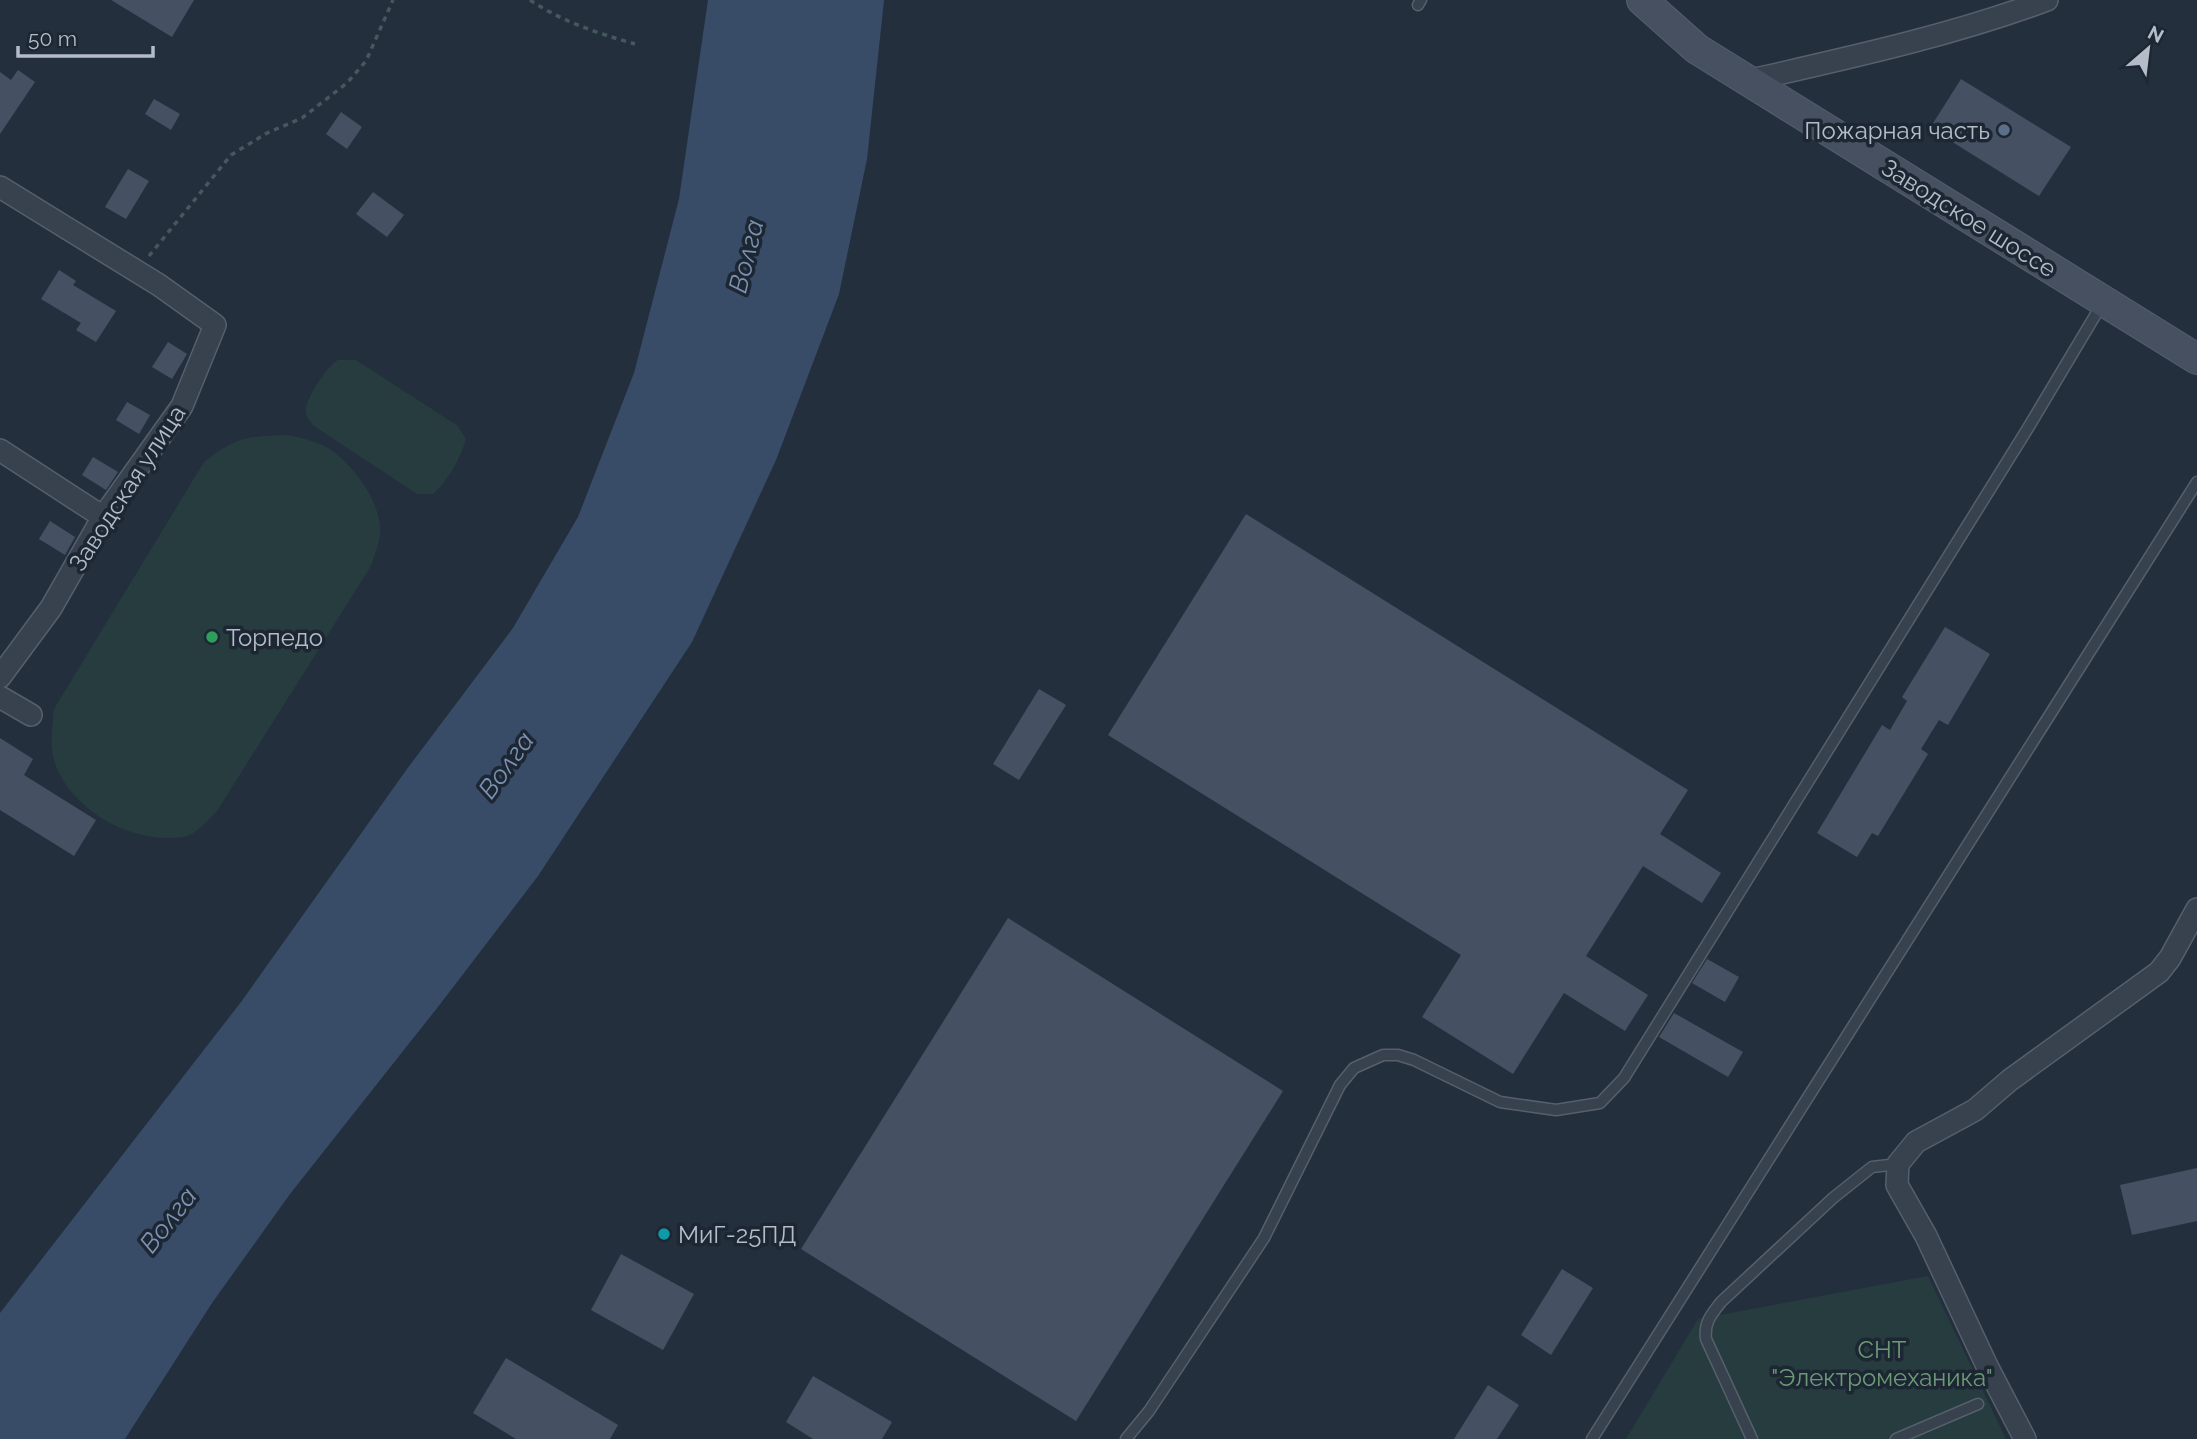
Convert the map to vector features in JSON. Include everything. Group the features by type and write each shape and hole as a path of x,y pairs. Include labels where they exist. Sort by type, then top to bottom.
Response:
{"street":[{"name":"Заводское шоссе","path":"1642,0 1697,49 2197,359"},
{"path":"1747,81 1994,20 2047,0"},
{"path":"0,187 136,271"},
{"name":"Заводская улица","path":"0,677 51,608 103,517 182,406 215,325 136,271"},
{"path":"0,450 103,517"},
{"path":"0,697 31,715"},
{"path":"2025,1439 1926,1236 1897,1185 1898,1164 1916,1142 1975,1110 2010,1080 2159,972 2170,958 2197,909"}],"lane":[{"path":"1126,1439 1149,1410 1264,1238 1340,1085 1354,1068 1382,1055 1398,1055 1414,1060 1500,1102 1556,1110 1600,1103 1624,1078 2104,302"},
{"path":"1592,1439 2197,482"},
{"path":"1752,1439 1706,1339 1704,1327 1707,1321 1720,1302 1833,1198 1872,1167 1898,1164"},
{"path":"1896,1439 1978,1404"}],"path":[{"path":"136,271 231,156 267,133 302,118 347,83 366,61 393,0"},
{"path":"530,0 556,17 586,30 635,44"}],"green space":[{"path":"338,360 356,360 458,426 466,439 457,462 433,494 417,494 314,426 309,419 306,407 313,392 328,369"},
{"name":"Торпедо","path":"288,435 329,449 343,459 366,489 380,523 380,534 371,566 217,811 188,836 165,838 128,831 95,814 68,788 59,773 52,749 54,709 204,462 225,447 243,440"},
{"name":"СНТ \"Электромеханика\"","path":"1928,1276 2006,1439 1626,1439 1698,1319"}],"water":[{"name":"Волга","path":"708,0 884,0 867,159 839,294 776,460 692,642 538,876 290,1194 212,1303 125,1439 0,1439 0,1313 241,1002 407,769 513,628 578,517 634,373 679,199"}],"building":[{"path":"111,0 194,0 172,37"},
{"path":"18,70 35,82 0,134 0,72 11,80"},
{"path":"1961,79 2071,147 2039,196 1930,128"},
{"path":"154,99 180,114 171,130 145,114"},
{"path":"341,112 362,127 347,149 326,134"},
{"path":"128,169 149,181 126,219 105,207"},
{"path":"373,192 404,215 387,237 356,214"},
{"path":"59,270 76,281 73,285 116,311 96,342 76,330 81,323 41,299"},
{"path":"168,342 187,354 172,379 152,367"},
{"path":"127,402 150,415 139,434 116,420"},
{"path":"93,457 118,472 106,490 82,475"},
{"path":"1246,514 1688,790 1660,834 1721,873 1702,903 1643,866 1586,956 1648,995 1625,1031 1564,993 1513,1074 1422,1017 1461,955 1108,735"},
{"path":"50,521 75,537 65,555 39,539"},
{"path":"1945,627 1990,654 1948,725 1939,720 1921,749 1928,754 1878,836 1872,833 1857,857 1817,833 1882,725 1890,730 1907,701 1902,697"},
{"path":"1039,689 1066,705 1019,780 993,764"},
{"path":"0,738 33,759 24,775 96,820 74,856 0,810"},
{"path":"1008,918 1283,1091 1076,1421 801,1249"},
{"path":"1707,959 1739,977 1725,1002 1692,983"},
{"path":"1674,1013 1743,1052 1728,1077 1659,1037"},
{"path":"2197,1168 2197,1221 2132,1235 2120,1185"},
{"path":"621,1254 694,1294 663,1350 591,1310"},
{"path":"1562,1269 1593,1288 1551,1355 1521,1335"},
{"path":"506,1358 618,1425 610,1439 516,1439 473,1413"},
{"path":"813,1376 892,1422 882,1439 813,1439 786,1422"},
{"path":"1488,1385 1519,1405 1497,1439 1454,1439"}],"place":[{"name":"Пожарная часть","path":"2004,130"},
{"name":"Торпедо","path":"212,637"},
{"name":"МиГ-25ПД","path":"664,1234"}]}
